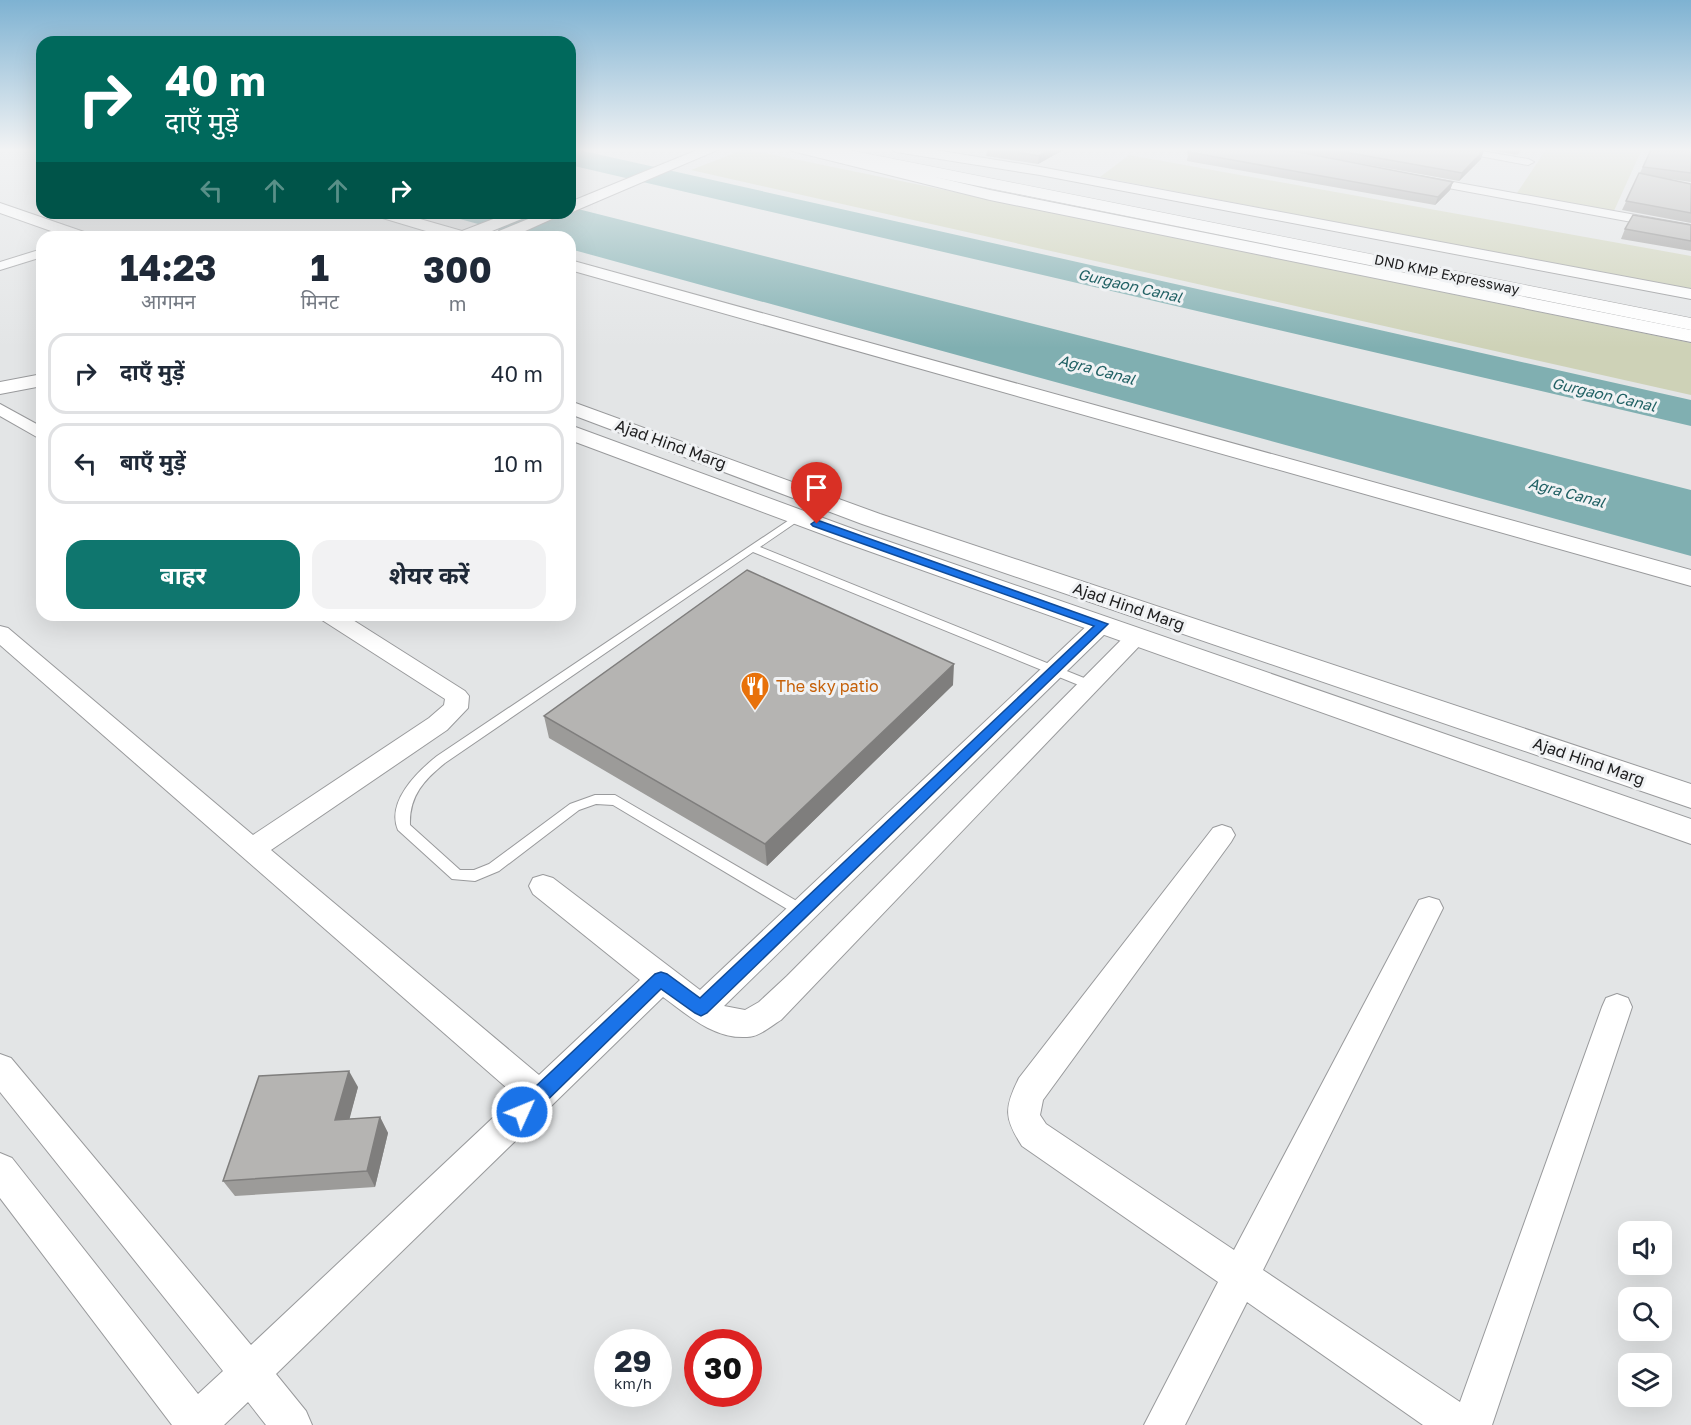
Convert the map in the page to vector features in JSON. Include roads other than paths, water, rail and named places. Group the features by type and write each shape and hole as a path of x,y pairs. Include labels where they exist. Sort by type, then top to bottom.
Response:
{"highway":[{"name":"DND KMP Expressway","path":"1162,214 1691,324"},
{"name":"DND KMP Expressway","path":"1177,214 1691,312"}],"street":[{"path":"19,214 67,231"},
{"path":"1087,214 1691,336"},
{"path":"1270,214 1691,294"},
{"path":"1622,214 1691,229"},
{"path":"402,219 443,231"},
{"path":"477,231 507,219"},
{"path":"512,231 542,219"},
{"path":"0,223 36,236"},
{"path":"0,266 36,255"},
{"path":"576,267 740,310 1691,578"},
{"path":"0,373 36,366"},
{"path":"0,388 36,381"},
{"path":"0,409 36,431"},
{"name":"Ajad Hind Marg","path":"576,409 871,519 1691,796"},
{"path":"17,420 36,415"},
{"path":"576,434 798,517 1691,832"},
{"path":"252,849 438,724 456,708 457,696 339,621"},
{"path":"701,1008 1102,624"},
{"path":"0,633 539,1095"},
{"path":"543,886 701,1008 719,1020 748,1024 770,1011 1137,637"},
{"path":"1222,835 1031,1089 1023,1104 1023,1119 1034,1135 1238,1277 1458,1425"},
{"path":"1164,1425 1429,908"},
{"path":"0,1170 196,1425 661,979"},
{"path":"1472,1425 1617,1007"},
{"path":"0,1068 292,1425"}],"lane":[{"path":"798,517 432,766 405,799 402,813 404,827 457,875 466,878 477,876 579,804 604,797 615,800 802,911"},
{"path":"752,548 1090,685"}],"water":[{"name":"Agra Canal","path":"576,214 600,214 1691,490 1691,556 576,251 576,231 503,231 460,219 576,219"},
{"name":"Gurgaon Canal","path":"783,214 866,214 1691,400 1691,426"}],"place":[{"name":"The sky patio","path":"755,712"}]}
